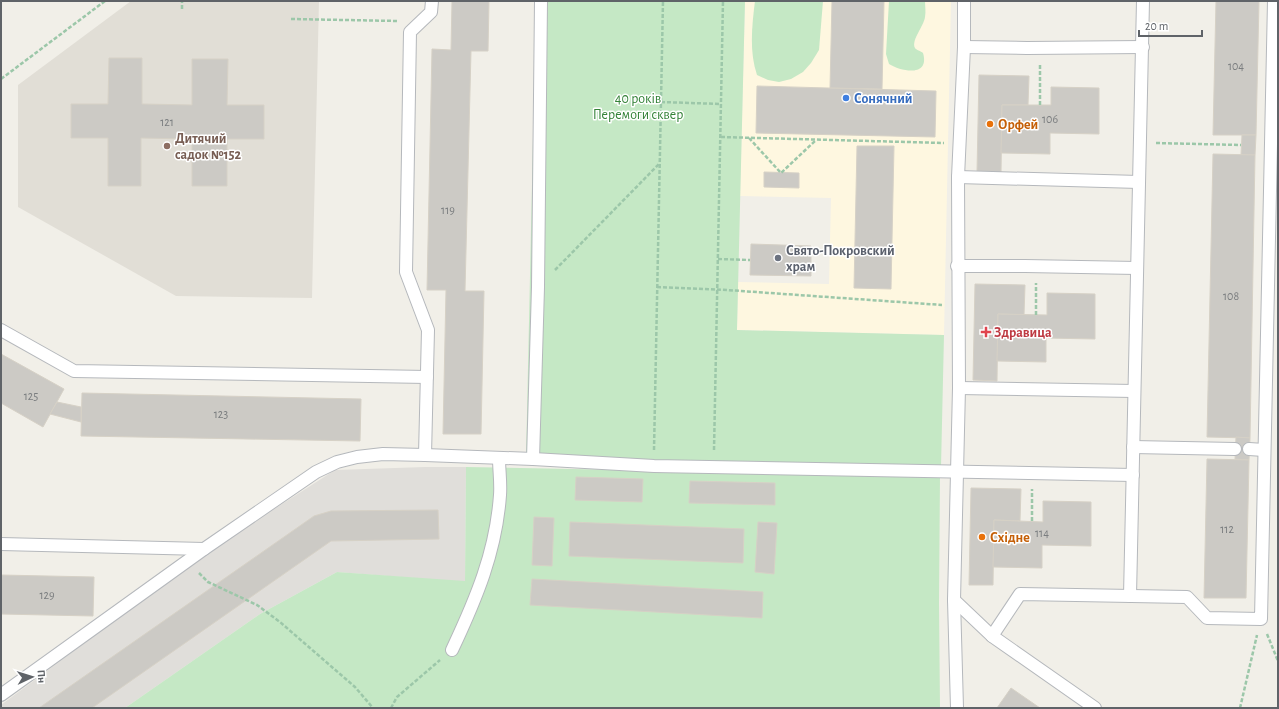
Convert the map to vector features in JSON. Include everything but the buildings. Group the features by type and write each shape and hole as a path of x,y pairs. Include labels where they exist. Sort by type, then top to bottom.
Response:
{"lane":[{"path":"425,455 428,330 406,272 410,32 431,12 432,1"},
{"path":"533,459 538,287 541,1"},
{"path":"957,708 954,600 959,307 957,266 958,177 964,47 964,1"},
{"path":"1130,596 1143,1"},
{"path":"992,636 1020,594 1187,598 1207,618 1260,619 1274,1"},
{"path":"964,47 1142,47"},
{"path":"958,177 1139,182"},
{"path":"957,266 1137,268"},
{"path":"1,330 74,371 427,377"},
{"path":"958,388 1134,391"},
{"path":"1133,447 1235,449"},
{"path":"1249,449 1264,450"},
{"path":"1,695 191,558 316,472 337,462 356,457 383,454 533,459 654,466 1133,475"},
{"path":"452,650 472,608 490,558 500,494 499,458"},
{"path":"1,544 204,549"},
{"path":"954,600 992,636 1095,708"}],"path":[{"path":"1,79 105,1"},
{"path":"182,1 182,9"},
{"path":"654,466 663,1"},
{"path":"714,451 724,1"},
{"path":"291,19 421,22"},
{"path":"1040,48 1040,105"},
{"path":"661,102 721,104"},
{"path":"721,137 960,143"},
{"path":"748,138 781,173 816,140"},
{"path":"1140,143 1241,145"},
{"path":"538,287 660,164"},
{"path":"718,259 750,260"},
{"path":"1036,266 1036,315"},
{"path":"657,287 959,307"},
{"path":"1032,521 1033,473"},
{"path":"191,558 200,574 208,582 257,605 280,622 356,687 373,708"},
{"path":"1260,619 1278,661"},
{"path":"1240,708 1260,619"},
{"path":"391,708 397,697 452,650"}],"shaded area":[{"name":"Дитячий садок №152","path":"131,1 319,1 312,298 176,296 18,207 18,85"},
{"name":"Сонячний","path":"745,1 951,1 944,335 737,330 738,282 829,284 831,198 740,196"},
{"path":"466,467 465,582 337,572 260,614 125,708 1,708 1,705 206,553 335,470"}],"green space":[{"name":"40 років Перемоги сквер","path":"536,1 745,1 737,330 944,335 941,467 526,459"},
{"path":"755,1 823,1 819,50 803,72 791,79 779,82 768,80 757,75 754,66 752,48 752,29"},
{"path":"889,1 925,1 924,21 916,37 914,45 916,49 923,53 924,61 919,69 901,69 889,64 886,54"},
{"path":"466,467 940,476 940,708 125,708 260,614 337,572 465,581"}],"place":[{"name":"Сонячний","path":"846,98"},
{"name":"Орфей","path":"990,124"},
{"name":"Дитячий садок №152","path":"167,146"},
{"name":"Свято-Покровский храм","path":"778,258"},
{"name":"Здравица","path":"986,332"},
{"name":"Східне","path":"982,537"}]}
